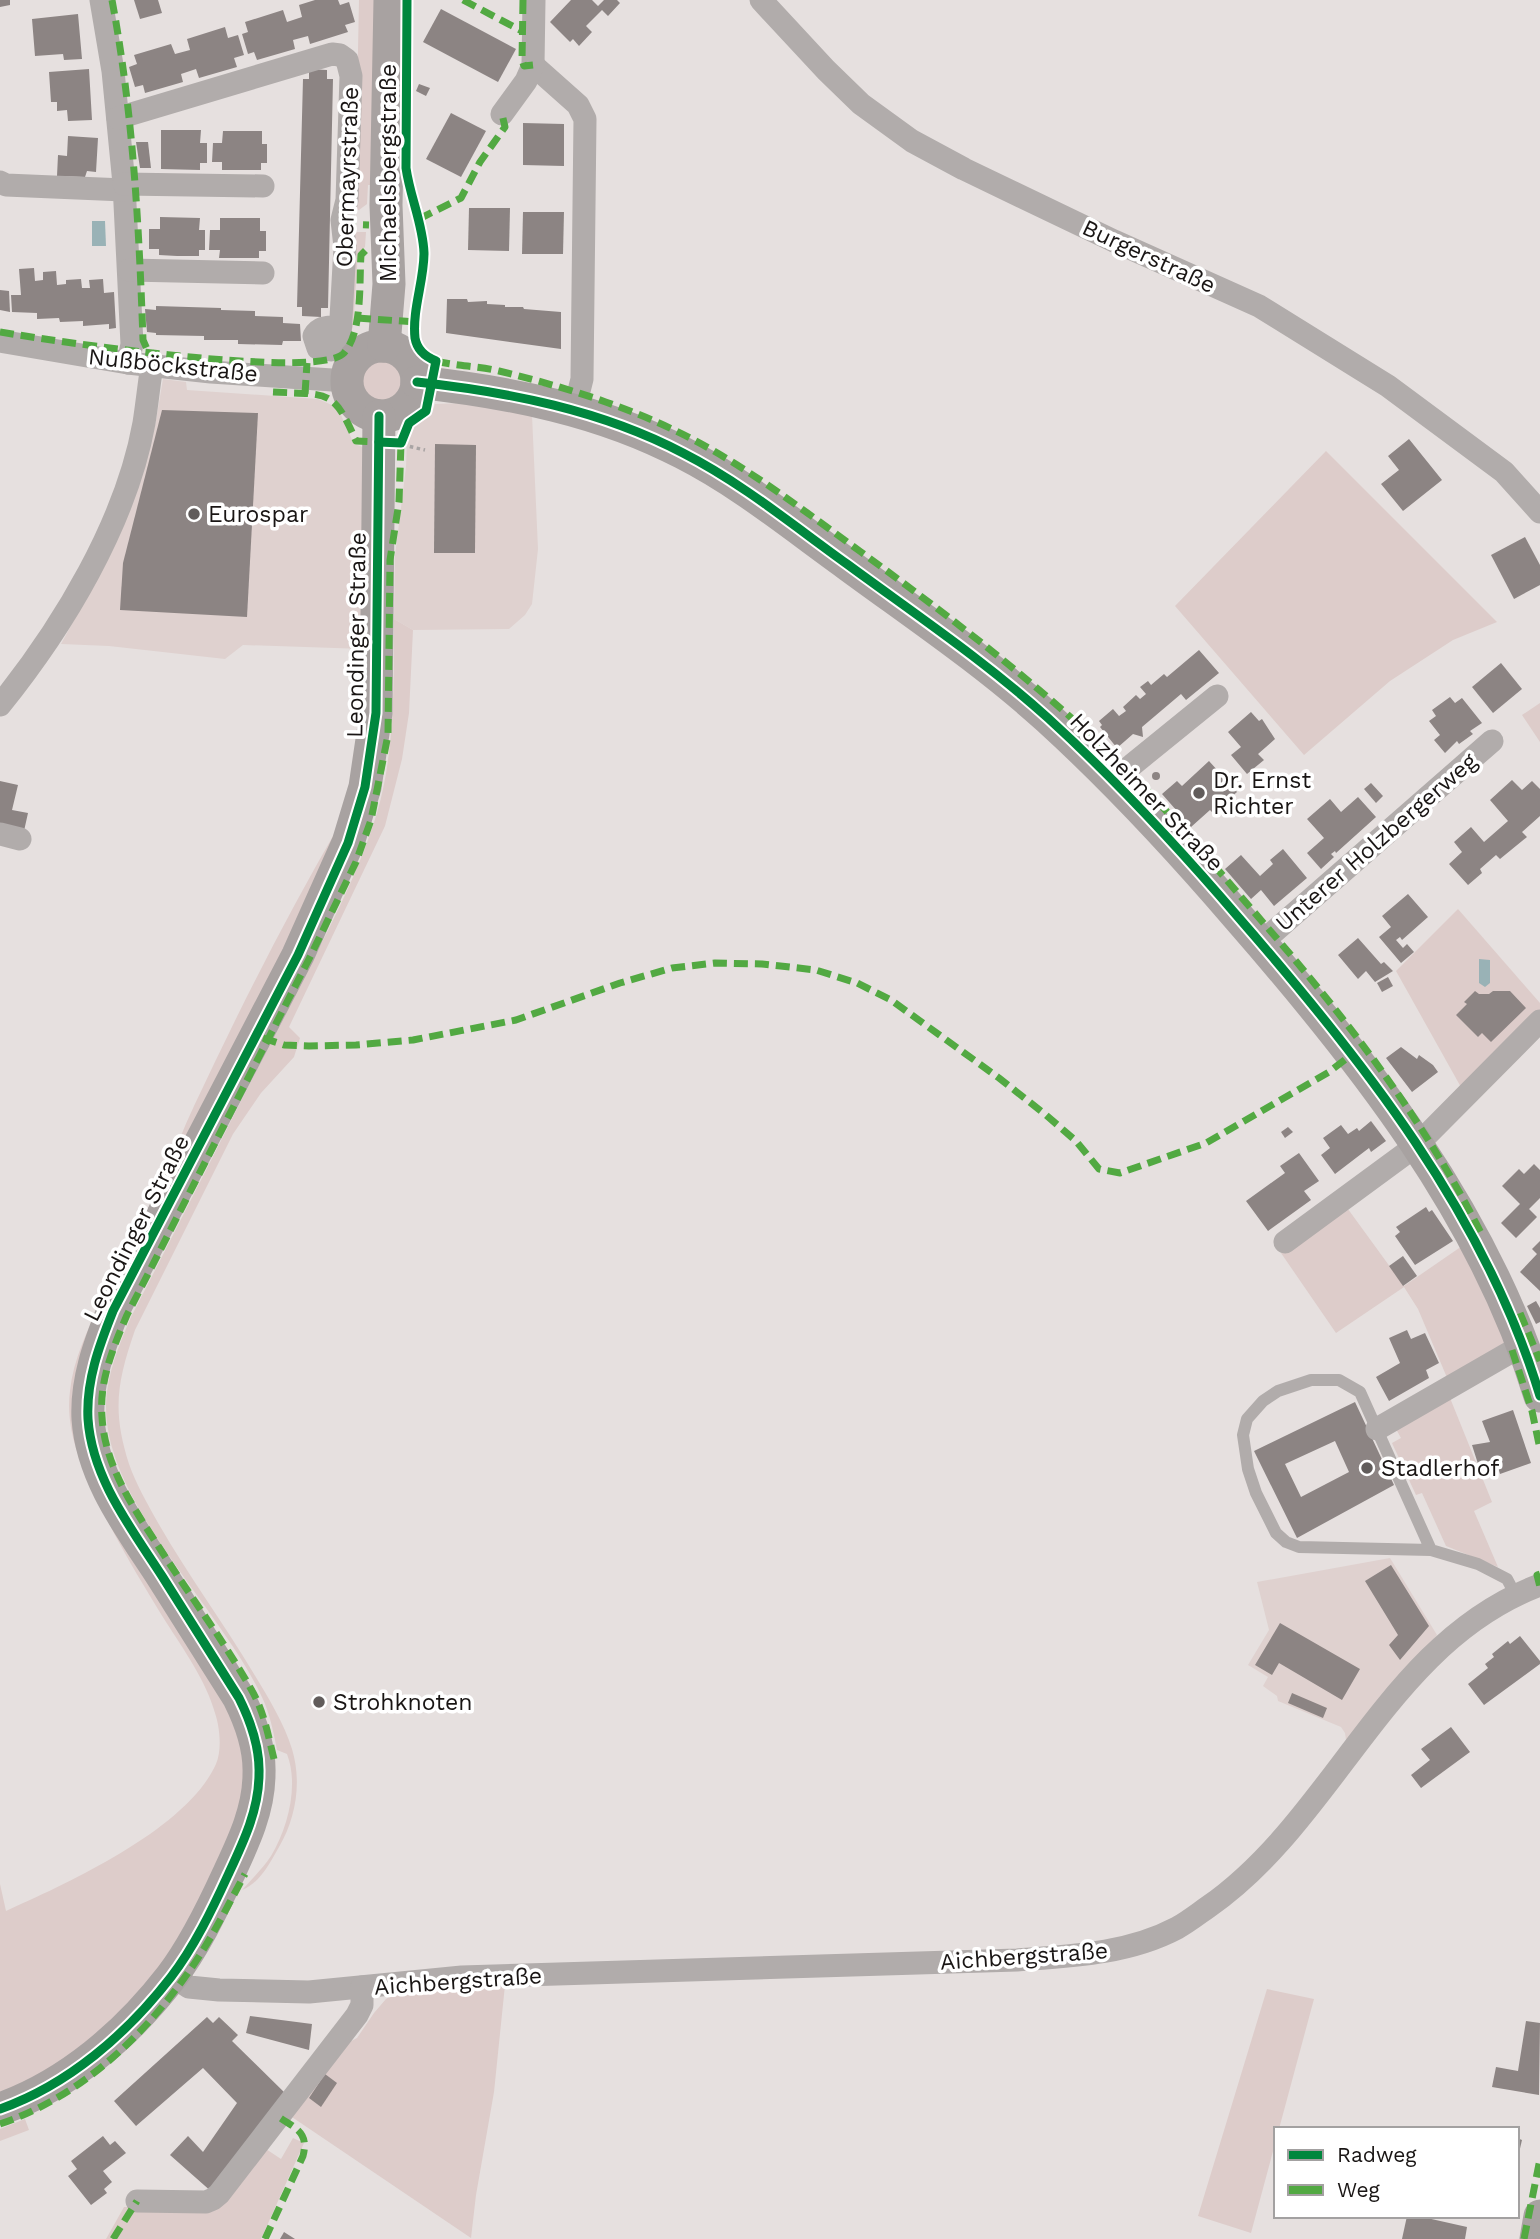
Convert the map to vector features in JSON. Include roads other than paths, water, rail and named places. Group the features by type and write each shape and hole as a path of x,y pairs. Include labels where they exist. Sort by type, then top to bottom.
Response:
{"street":[{"path":"101,0 113,71 124,187 132,344 128,363"},
{"name":"Michaelsbergstraße","path":"384,346 389,284 386,205 390,0"},
{"path":"502,114 526,81 533,65 534,0"},
{"name":"Burgerstraße","path":"764,1 835,79 861,104 896,130 964,169 1114,242 1259,306 1388,386 1504,472 1540,512"},
{"name":"Obermayrstraße","path":"118,118 332,54 347,60 350,67 350,90 347,200 342,220 345,247 340,326"},
{"path":"533,65 578,105 585,120 582,379 574,411"},
{"path":"0,182 124,187 263,186"},
{"path":"129,270 262,273"},
{"name":"Nußböckstraße","path":"0,341 128,363 347,381"},
{"path":"384,346 393,347 409,358 417,382 413,398 407,407 389,416 379,416 361,410 354,403 347,381 351,364 357,356 365,350 384,346"},
{"path":"0,705 24,676 59,625 105,538 128,482 144,425 152,365"},
{"name":"Holzheimer Straße","path":"417,382 514,395 574,411 645,435 684,453 720,474 969,653 1046,716 1115,782 1261,943 1324,1018 1417,1144 1458,1209 1522,1345 1540,1396"},
{"name":"Leondinger Straße","path":"0,2109 47,2088 77,2068 109,2043 172,1976 207,1918 244,1842 253,1816 259,1773 255,1737 239,1698 112,1496 91,1439 88,1396 100,1343 113,1311 298,955 348,843 365,787 376,713 379,416"},
{"path":"1115,782 1217,696"},
{"name":"Unterer Holzbergerweg","path":"1261,943 1492,741"},
{"path":"1285,1242 1417,1144 1540,1021"},
{"path":"1377,1429 1522,1345"},
{"name":"Aichbergstraße","path":"172,1976 189,1987 309,1992 462,1977 1017,1960 1093,1954 1137,1945 1178,1928 1233,1889 1279,1844 1395,1697 1435,1651 1483,1614 1515,1594 1540,1585"},
{"name":"Aichbergstraße","path":"137,2201 206,2202 214,2199 357,2015 362,2005 362,1987"},
{"path":"1536,2239 1540,2216"}],"lane":[{"path":"1431,1550 1360,1392 1339,1380 1311,1380 1278,1391 1254,1408 1247,1419 1243,1435 1244,1452 1256,1493 1276,1533 1286,1542 1299,1547 1431,1550 1478,1564 1507,1578 1515,1594"}],"water":[{"path":"92,221 105,221 106,246 92,246"},
{"path":"1479,959 1490,960 1490,983 1485,987 1479,983"}],"place":[{"name":"Eurospar","path":"194,514"},
{"name":"Dr. Ernst Richter","path":"1199,793"},
{"name":"Stadlerhof","path":"1367,1468"},
{"name":"Strohknoten","path":"319,1702"}]}
